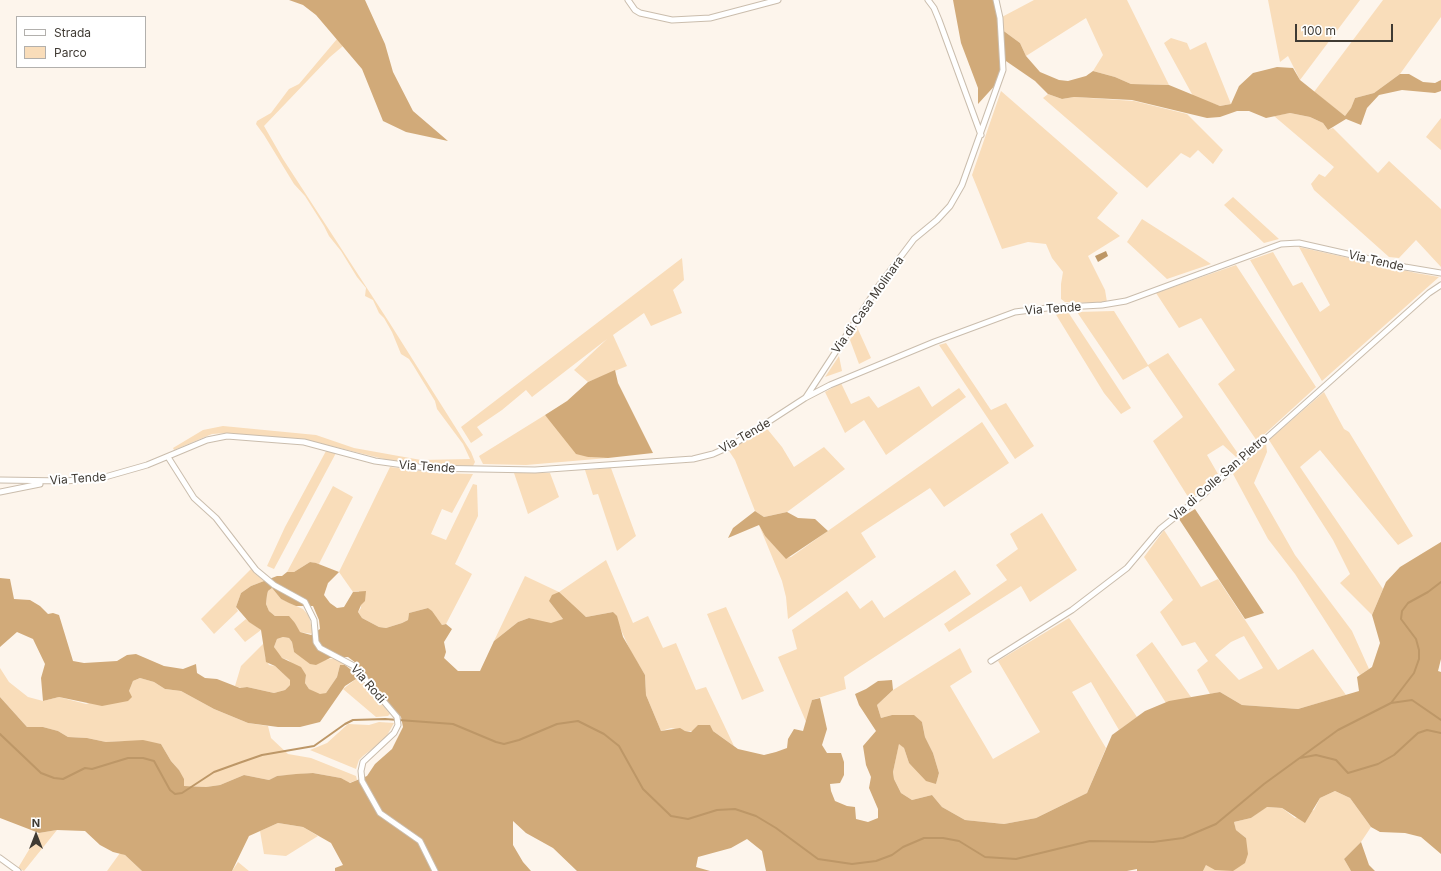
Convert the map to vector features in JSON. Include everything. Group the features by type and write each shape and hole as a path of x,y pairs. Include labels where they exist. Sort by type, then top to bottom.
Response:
{"street":[{"path":"628,0 640,13 672,20 710,18 778,0"},
{"path":"928,0 934,8 939,20 981,135"},
{"name":"Via di Casa Molinara","path":"805,398 880,284 914,239 937,220 950,206 962,185 1003,70 1000,18 996,0"},
{"name":"Via Tende","path":"0,480 85,480 111,476 168,457 207,440 234,436 304,442 376,461 426,468 535,470 693,458 713,454 731,446 805,398 830,385 885,362 1015,312 1047,308 1102,305 1126,301 1282,244 1299,243 1412,269 1441,273"},
{"name":"Via di Colle San Pietro","path":"991,661 1072,610 1127,568 1160,529 1205,493 1429,293 1441,285"},
{"name":"Via Rodi","path":"168,457 194,498 216,518 256,570 274,585 305,602 314,620 316,642 320,648 354,666 397,718 398,722 396,730 392,736 363,762 361,771 362,781 380,813 420,841 434,871"},
{"path":"0,492 48,481"},
{"path":"0,858 18,871"}],"green space":[{"path":"1034,0 1127,0 1169,85 1131,84 1115,77 1093,71 1103,55 1086,18 1026,56 1020,43 1001,29 1000,18"},
{"path":"1268,0 1360,0 1300,80 1288,56 1280,62"},
{"path":"1383,0 1441,0 1441,17 1400,74 1374,93 1355,98 1351,108 1345,116 1314,92"},
{"path":"1171,38 1187,43 1190,50 1206,42 1231,104 1220,106 1193,96 1164,43"},
{"path":"337,39 343,46 330,57 264,126 283,159 389,322 471,452 475,462 473,466 421,464 392,461 311,441 227,433 212,434 174,450 173,448 203,430 223,426 316,435 354,448 421,460 470,459 463,444 437,409 435,401 413,365 409,359 401,354 392,332 384,318 379,313 373,300 365,296 366,288 329,236 305,196 294,184 256,124 257,121 271,113 289,89 299,84"},
{"path":"1001,91 1118,193 1097,218 1120,236 1088,256 1105,290 1107,302 1065,302 1061,299 1063,272 1052,258 1046,244 1028,242 1002,249 972,175"},
{"path":"1048,94 1062,99 1074,97 1134,101 1187,114 1223,150 1213,164 1198,150 1190,158 1181,153 1147,188 1043,98"},
{"path":"1290,113 1310,117 1323,123 1328,130 1333,128 1378,173 1389,161 1441,209 1441,267 1416,240 1399,258 1389,257 1314,190 1311,184 1319,174 1325,177 1334,167 1274,116"},
{"path":"1441,118 1441,150 1426,137"},
{"path":"1233,197 1279,239 1264,243 1224,205"},
{"path":"1142,219 1211,264 1167,279 1127,242"},
{"path":"1299,247 1439,277 1322,381 1250,260 1273,252 1293,286 1302,282 1320,312 1330,305"},
{"path":"682,258 684,280 673,290 682,313 651,326 644,313 613,335 627,366 588,382 574,370 607,339 532,397 526,390 502,410 477,427 483,435 471,443 461,427"},
{"path":"1236,265 1316,387 1257,441 1218,384 1235,370 1201,318 1179,328 1156,293"},
{"path":"1114,311 1148,365 1168,353 1239,455 1236,457 1223,445 1207,455 1218,474 1190,500 1153,441 1183,417 1148,366 1123,380 1077,312"},
{"path":"1068,312 1131,408 1121,414 1104,393 1055,313"},
{"path":"857,327 871,358 859,364 850,340"},
{"path":"946,343 991,410 1006,403 1034,446 1015,459 939,345"},
{"path":"839,356 842,371 825,377"},
{"path":"841,383 851,404 869,396 878,408 919,386 932,407 959,388 966,397 886,455 864,420 845,433 825,392"},
{"path":"1324,392 1344,429 1349,432 1413,536 1398,545 1320,450 1300,467 1383,589 1372,615 1340,583 1350,574 1333,540 1269,440"},
{"path":"545,415 588,457 608,458 526,465 483,464 479,456"},
{"path":"982,422 1009,463 944,507 930,488 861,533 876,557 788,619 786,597 782,581 759,525 765,536 786,558 791,557"},
{"path":"764,425 782,447 794,467 824,447 845,469 787,512 764,517 755,511 735,460 729,451"},
{"path":"1266,443 1267,452 1254,483 1295,555 1352,631 1369,669 1360,675 1295,574 1268,539 1233,474"},
{"path":"326,451 336,453 274,569 267,566 285,527"},
{"path":"390,467 435,473 473,474 452,513 442,509 431,534 446,540 473,484 477,485 478,516 455,564 472,574 446,624 442,625 428,608 409,613 408,620 402,623 386,628 379,627 362,618 358,612 361,608 359,591 353,592 339,572"},
{"path":"611,468 636,536 617,551 598,494 593,495 585,470"},
{"path":"514,473 550,473 559,497 528,514"},
{"path":"333,486 353,497 319,564 310,562 294,572 287,572"},
{"path":"1042,513 1077,570 1030,602 1021,586 949,632 944,624 1007,580 996,565 1018,549 1010,534"},
{"path":"1164,530 1201,587 1218,579 1278,670 1313,649 1346,695 1298,709 1242,705 1220,692 1210,694 1197,670 1208,661 1195,642 1182,646 1160,612 1173,600 1144,557","holes":["1244,636 1263,668 1239,680 1215,655 1231,642"]},
{"path":"606,560 633,623 648,616 663,648 676,643 696,690 706,687 734,746 713,731 685,731 671,728 661,731 646,695 645,675 630,650 613,612 586,617 575,608 549,601 563,619 551,624 529,618 518,622 494,641 525,576 559,592"},
{"path":"251,569 264,581 251,586 241,593 236,607 238,611 214,634 201,619"},
{"path":"955,570 971,594 844,677 846,689 812,700 807,724 778,657 797,649 792,630 847,591 860,609 872,600 884,618"},
{"path":"272,588 281,599 303,609 309,616 313,634 299,632 295,623 283,616 275,616 269,611 266,604 267,595 268,591"},
{"path":"726,607 764,691 742,700 707,614"},
{"path":"1069,618 1137,717 1119,730 1091,682 1072,692 1106,748 1087,793 1036,818 1004,824 965,820 942,807 932,795 912,800 901,793 894,779 893,772 899,743 904,748 909,763 936,784 939,773 933,753 925,737 922,722 892,715 881,718 877,705 893,690 960,648 972,672 950,686 993,759 1040,732 998,661"},
{"path":"246,619 261,630 245,642 234,629"},
{"path":"283,637 289,638 292,642 294,652 325,660 335,658 345,665 340,665 337,677 326,693 320,695 309,689 305,683 306,675 288,660 278,655 274,647 277,639"},
{"path":"1152,642 1191,697 1166,703 1136,655"},
{"path":"264,643 265,657 269,665 275,666 286,676 290,680 290,685 285,690 274,693 235,686 241,666"},
{"path":"0,668 9,682 28,697 43,701 59,697 86,704 129,691 133,681 140,678 154,682 165,689 181,691 214,709 248,723 268,726 271,738 288,754 311,758 356,776 357,780 349,783 341,778 313,773 277,776 269,780 244,775 220,785 206,787 184,786 179,770 171,761 161,744 127,741 106,742 87,738 68,737 58,731 43,727 27,727 0,697"},
{"path":"355,673 390,714 388,716 376,717 343,689 356,679"},
{"path":"379,722 394,723 385,739 359,760 356,769 310,750 327,743 348,724 369,725"},
{"path":"1335,791 1350,798 1371,827 1361,842 1344,859 1351,871 1203,871 1206,865 1246,838 1236,830 1234,822 1251,818 1266,807 1282,808 1295,818 1314,810 1320,798"},
{"path":"278,823 303,827 318,836 286,856 264,854 260,831"},
{"path":"57,830 24,871 18,868 39,833"},
{"path":"120,853 125,855 142,871 107,871"},
{"path":"238,862 249,871 232,871"}],"shaded area":[{"path":"289,0 365,0 385,44 393,72 413,111 448,141 406,132 383,121 362,69 316,15 303,5"},
{"path":"953,0 995,0 1001,29 1020,43 1026,56 1040,72 1059,80 1068,81 1086,76 1093,71 1115,77 1131,84 1169,85 1220,106 1231,104 1239,86 1253,73 1277,67 1293,68 1300,80 1345,116 1351,108 1355,98 1374,93 1400,74 1409,74 1423,82 1435,83 1441,80 1441,91 1435,93 1402,90 1379,95 1367,108 1361,125 1346,119 1328,130 1323,123 1310,117 1290,113 1266,118 1249,111 1237,111 1220,117 1207,118 1132,100 1074,97 1062,99 1048,94 1035,81 1003,59 998,82 978,104 978,88 961,43"},
{"path":"1106,251 1108,256 1098,262 1095,256"},
{"path":"615,370 618,383 653,453 608,458 588,457 576,454 545,415 567,401 588,382"},
{"path":"1195,509 1264,613 1245,619 1179,519"},
{"path":"755,511 764,517 787,512 798,518 815,519 828,531 786,559 765,536 759,525 728,538 733,528"},
{"path":"1441,542 1441,659 1438,671 1441,672 1441,854 1421,837 1405,833 1380,832 1371,827 1350,798 1335,791 1320,798 1305,823 1282,808 1267,807 1251,818 1234,822 1236,830 1246,838 1248,854 1245,863 1233,871 1215,870 1206,865 1203,871 1137,871 1137,869 1127,871 766,871 762,851 747,839 731,848 698,857 696,867 710,871 577,871 553,848 526,833 513,821 513,845 523,862 531,871 335,871 335,868 343,865 331,843 303,827 278,823 249,836 232,871 142,871 125,855 113,852 100,845 85,831 57,830 39,833 0,818 0,697 27,727 43,727 58,731 68,737 87,738 106,742 143,740 161,744 184,779 184,786 206,787 220,785 244,775 269,780 277,776 313,773 341,778 350,783 367,776 375,764 392,749 403,727 401,717 375,688 356,663 348,657 330,658 316,665 310,664 294,652 292,642 289,638 283,637 277,639 274,647 282,658 301,667 306,675 305,683 309,689 320,694 326,693 337,677 340,665 345,665 355,673 356,679 345,686 320,722 300,727 278,727 248,723 214,709 181,691 165,689 154,682 140,678 133,681 129,691 132,697 128,701 102,706 59,697 43,701 41,678 45,664 33,639 17,632 0,647 0,578 10,579 14,599 30,600 40,606 48,614 53,613 59,615 73,661 84,663 117,661 127,655 136,654 164,666 183,669 196,664 197,673 205,678 217,679 240,688 247,687 274,693 285,690 290,685 290,680 275,666 266,662 261,630 249,622 236,607 241,593 251,586 277,576 282,576 287,572 294,572 310,562 339,572 328,583 324,595 330,603 337,608 344,607 353,592 366,591 365,601 361,605 358,612 362,618 379,627 386,628 402,623 408,620 409,613 428,608 442,625 446,624 452,629 444,642 446,652 444,658 458,671 480,671 494,641 518,622 529,618 551,623 563,619 549,601 552,595 559,592 586,617 613,612 617,616 623,637 645,675 646,695 661,731 680,728 691,732 698,725 710,725 713,731 738,749 764,755 787,748 788,739 794,729 803,731 812,700 820,698 827,729 822,745 827,753 841,753 844,762 844,775 840,783 830,784 831,791 835,801 847,806 855,807 856,819 868,822 878,818 878,809 869,788 871,777 866,765 863,746 876,731 859,705 855,694 878,681 892,680 893,690 877,705 881,718 892,715 914,715 922,722 925,737 933,753 939,773 936,784 926,781 909,763 904,748 899,744 893,772 894,779 901,793 912,800 932,795 942,807 965,820 1004,824 1036,818 1087,793 1112,735 1145,711 1169,701 1220,692 1242,705 1298,709 1359,691 1357,677 1372,667 1380,643 1372,615 1386,582 1400,567","holes":["272,588 281,599 296,606 313,606 319,620 320,629 311,635 300,632 289,616 275,616 269,611 266,604 268,591"]},
{"path":"1361,842 1369,865 1375,871 1351,871 1344,859"}],"waterway":[{"path":"1391,703 1414,673 1419,659 1419,650 1416,639 1401,619 1402,611 1408,603 1428,592 1441,582"},
{"path":"0,734 41,773 54,778 63,779 85,768 92,769 128,758 143,758 154,761 170,790 175,794 182,793 214,772 262,755 314,746 353,720 385,719 453,724 504,744 519,740 557,724 578,721 604,734 619,746 643,789 671,816 688,819 717,810 735,809 756,816 776,828 818,859 852,864 876,861 892,855 903,847 924,838 943,838 959,841 985,857 1016,859 1090,841 1153,842 1183,838 1216,824 1264,784 1338,730 1391,703 1412,700 1441,720"},
{"path":"1300,758 1316,755 1336,760 1348,773 1378,764 1394,755 1418,733 1427,730 1441,733"}]}
